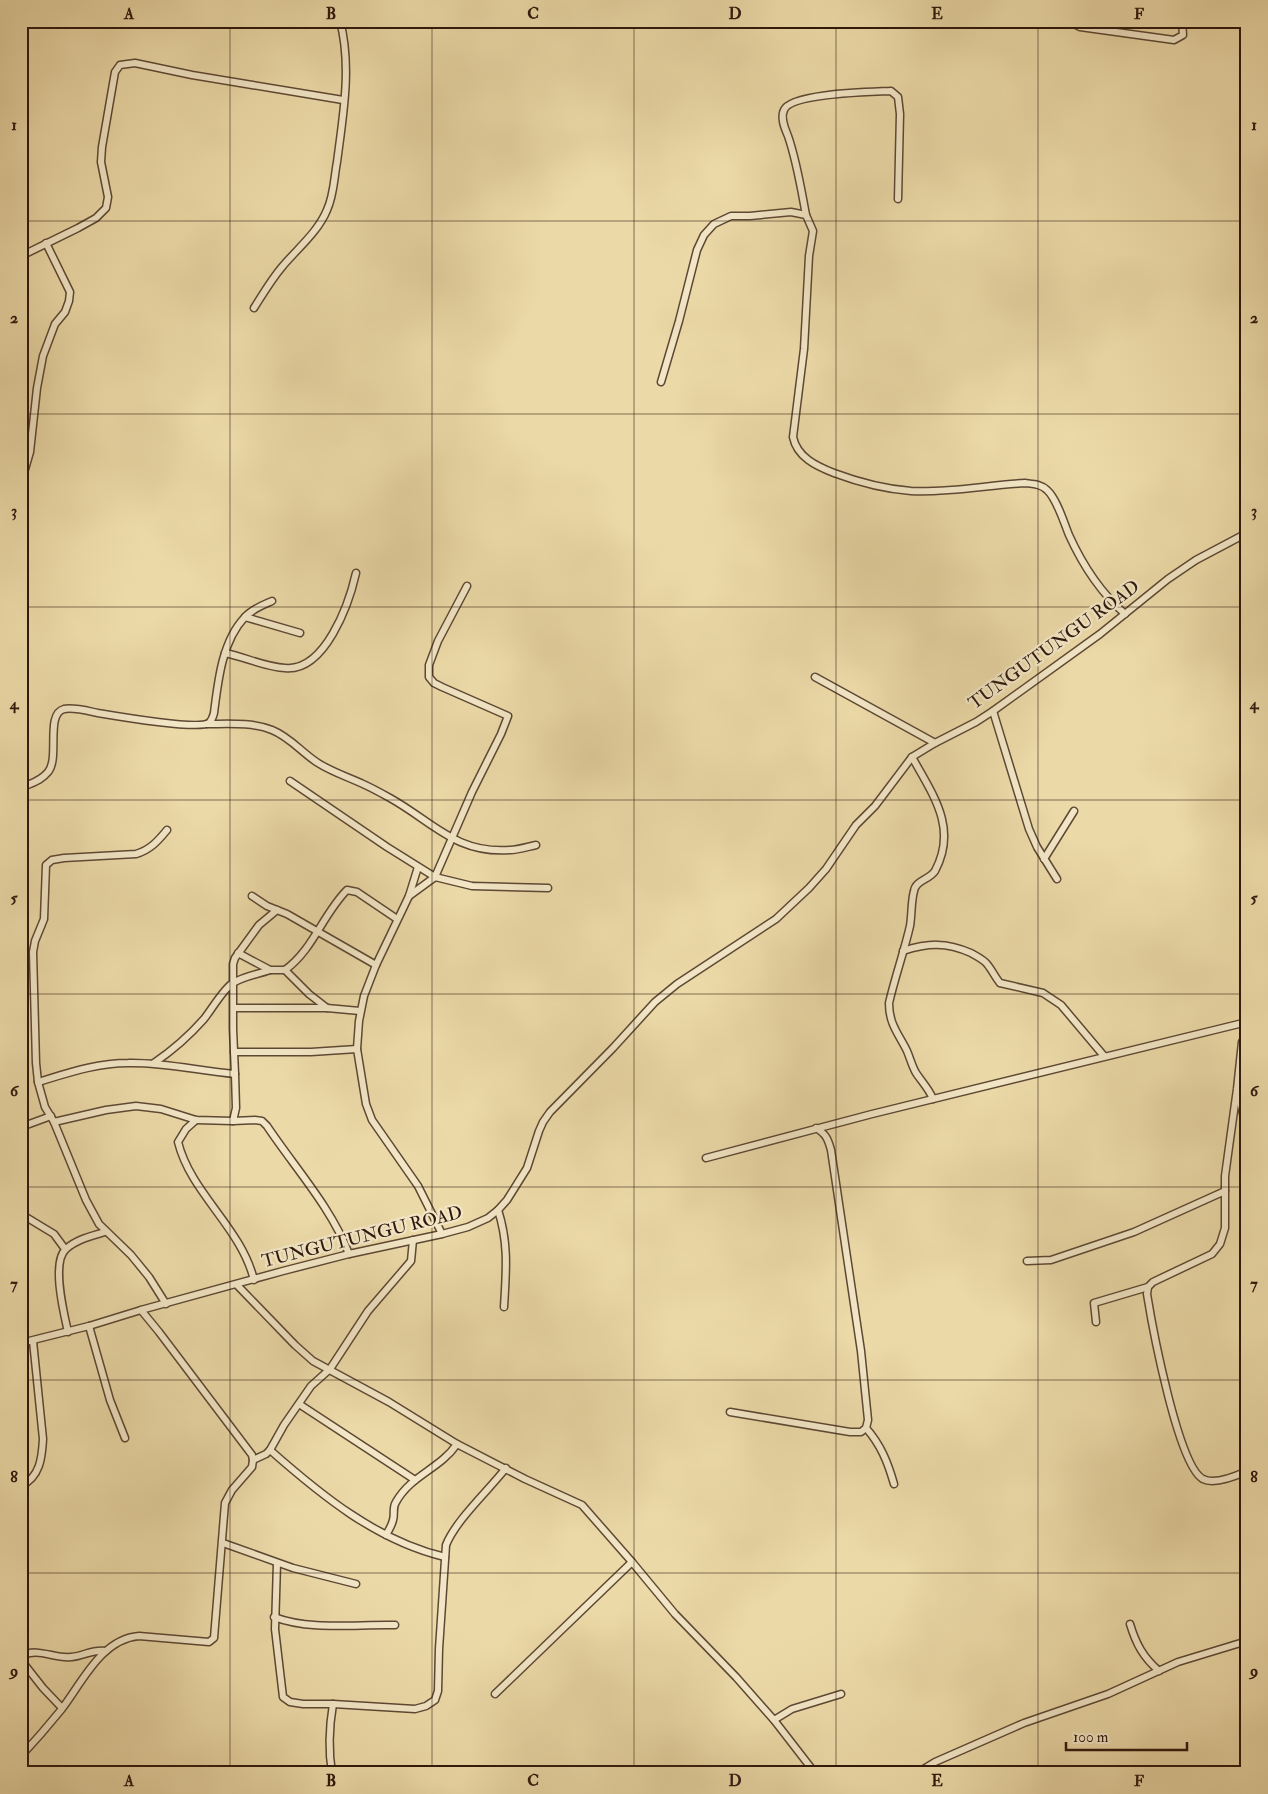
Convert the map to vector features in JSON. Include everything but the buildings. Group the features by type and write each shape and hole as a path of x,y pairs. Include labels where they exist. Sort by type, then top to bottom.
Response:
{"street":[{"path":"254,308 265,289 327,212 332,195 344,100 346,62 344,36 340,21"},
{"path":"1068,21 1080,27 1174,40 1183,35 1182,21"},
{"path":"21,256 96,218 106,208 108,196 101,162 102,147 115,72 120,65 135,63 344,100"},
{"path":"898,198 900,114 898,97 891,92 832,94 794,102 786,106 782,113 784,125 795,160 806,215 813,231 809,256 804,349 793,430 794,445 799,452 819,468 846,478 880,487 912,491 1025,483 1038,484 1047,490 1054,499 1077,552 1090,574 1102,591 1125,614"},
{"path":"660,382 679,321 697,250 704,235 714,224 731,216 792,212 806,215"},
{"path":"21,483 30,452 37,388 43,356 52,331 65,312 70,292 46,243"},
{"name":"TUNGUTUNGU ROAD","path":"21,1343 68,1332 141,1310 349,1254 442,1234 468,1227 488,1218 507,1200 527,1168 540,1131 550,1112 614,1048 655,1002 677,984 776,919 809,888 826,869 856,825 880,799 912,757 976,722 1100,634 1168,579 1196,560 1247,533"},
{"path":"225,653 287,669 296,668 307,663 333,635 347,607 356,573"},
{"path":"409,896 435,877 508,716 442,688 429,677 429,666 438,641 467,586"},
{"path":"207,724 212,719 214,713 225,653 235,632 245,617 272,601"},
{"path":"245,617 300,633"},
{"path":"815,677 935,743"},
{"path":"21,788 40,780 49,772 52,764 54,721 57,713 64,709 192,725 256,726 271,730 287,738 321,765 364,784 393,800 451,839 471,847 484,849 510,850 536,845"},
{"path":"992,711 1023,814 1044,859 1057,879"},
{"path":"912,757 939,807 945,833 942,855 934,871 931,876 916,886 913,892 910,925 889,1003 889,1015 894,1030 916,1072 928,1087 933,1100"},
{"path":"290,781 435,877 472,886 548,888"},
{"path":"1044,859 1074,811"},
{"path":"166,1304 149,1277 131,1255 105,1232 99,1224 86,1200 52,1119 45,1107 38,1082 33,952 35,941 44,919 46,865 52,860 64,858 136,854 146,851 167,830"},
{"path":"418,867 409,896 376,965 360,1011 357,1049 366,1104 372,1120 418,1186 442,1234"},
{"path":"154,1063 177,1047 219,999 227,987 234,982 270,970 285,970 296,960 318,932 346,890 356,892 397,919"},
{"path":"252,896 376,965"},
{"path":"233,1121 236,1108 233,964 238,953 259,925 277,910"},
{"path":"903,951 934,944 956,946 976,956 986,963 1000,983 1042,993 1061,1005 1104,1056"},
{"path":"238,953 270,970"},
{"path":"285,970 309,994 327,1008"},
{"path":"234,1008 327,1008 360,1011"},
{"path":"706,1158 816,1128 1247,1022"},
{"path":"1096,1322 1094,1303 1148,1287 1161,1278 1212,1254 1220,1244 1225,1228 1225,1176 1238,1089 1242,1042 1247,1036"},
{"path":"234,1052 311,1052 357,1049"},
{"path":"38,1082 89,1067 126,1063 154,1063 235,1074"},
{"path":"1238,1089 1247,1130"},
{"path":"21,1127 52,1119 136,1106 160,1109 196,1120 255,1120 262,1122 268,1126 330,1216 344,1239 349,1254"},
{"path":"196,1120 186,1129 178,1142 182,1157 246,1255 254,1280"},
{"path":"730,1412 850,1432 861,1432 866,1428 868,1420 861,1351 831,1150 829,1140 824,1133 816,1128"},
{"path":"1027,1261 1051,1260 1126,1235 1225,1191"},
{"path":"498,1210 505,1234 506,1246 507,1270 504,1307"},
{"path":"21,1214 54,1234 65,1249"},
{"path":"68,1332 63,1310 59,1269 61,1255 65,1249 75,1242 105,1232"},
{"path":"253,1460 270,1450 311,1386 330,1369 368,1311 411,1260 414,1248 413,1240"},
{"path":"236,1285 312,1361 389,1402 457,1444 525,1479 582,1505 675,1614 736,1676 774,1720 815,1773"},
{"path":"1148,1287 1149,1304 1166,1386 1186,1454 1194,1472 1204,1480 1217,1480 1247,1470"},
{"path":"21,1756 62,1708 88,1672 106,1651 119,1641 139,1636 203,1642 212,1641 215,1631 225,1503 232,1490 252,1467 252,1455 160,1332 141,1310"},
{"path":"89,1326 110,1400 125,1438"},
{"path":"21,1486 37,1473 42,1452 43,1439 33,1341"},
{"path":"300,1404 415,1480"},
{"path":"866,1428 882,1450 894,1484"},
{"path":"386,1534 393,1521 395,1502 415,1480 450,1455 457,1444"},
{"path":"270,1450 311,1486 363,1523 421,1551 445,1557"},
{"path":"277,1563 274,1617 283,1697 290,1702 303,1704 416,1709 426,1706 435,1700 438,1691 446,1545 450,1536 506,1468"},
{"path":"223,1543 277,1563 356,1584"},
{"path":"495,1694 632,1562"},
{"path":"274,1617 290,1622 312,1625 395,1625"},
{"path":"1130,1624 1138,1648 1146,1660 1158,1671"},
{"path":"917,1773 935,1762 975,1743 1024,1723 1108,1694 1178,1662 1247,1641"},
{"path":"21,1656 32,1652 74,1657 93,1650 106,1651"},
{"path":"21,1660 62,1708"},
{"path":"774,1720 792,1710 841,1694"},
{"path":"332,1773 329,1756 329,1738 333,1704"}]}
